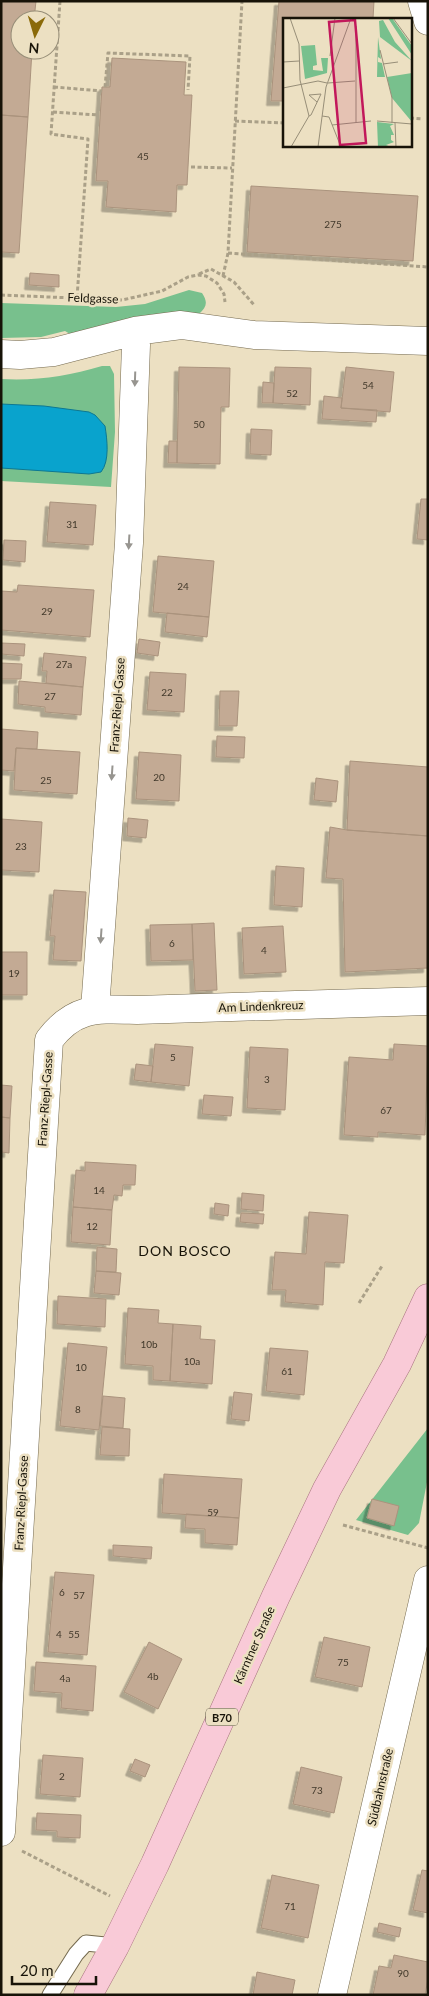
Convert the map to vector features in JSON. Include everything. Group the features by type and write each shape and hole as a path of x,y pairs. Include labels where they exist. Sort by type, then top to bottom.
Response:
{"main road":[{"name":"Kärntner Straße","path":"88,1995 116,1946 156,1864 272,1605 327,1489 397,1364 428,1298"}],"street":[{"path":"422,1 428,21"},
{"path":"1,354 20,355 54,352 135,330 181,325 275,337 428,342"},
{"name":"Franz-Riepl-Gasse","path":"10,1841 50,1040 67,1021 95,1009 129,543 135,330"},
{"name":"Am Lindenkreuz","path":"95,1009 136,1010 428,1001"},
{"name":"Südbahnstraße","path":"332,1995 428,1580"}],"lane":[{"path":"50,1995 76,1954 86,1943 116,1946"}],"path":[{"path":"60,1 51,134 88,139 77,298"},
{"path":"223,276 228,253 242,1"},
{"path":"105,87 108,53 190,56 188,90"},
{"path":"54,87 102,91"},
{"path":"53,112 98,115"},
{"path":"412,118 423,118"},
{"path":"235,121 283,123"},
{"path":"191,167 232,168"},
{"path":"228,253 428,268"},
{"path":"198,274 210,269 234,282 257,309"},
{"path":"198,274 206,276 217,283 224,294 226,332"},
{"name":"Feldgasse","path":"1,295 122,300 162,291 188,277 198,274"},
{"path":"359,1303 382,1266"},
{"path":"343,1525 428,1548"},
{"path":"10,1841 110,1896"}],"green space":[{"path":"189,290 202,293 205,299 205,307 199,314 154,314 70,334 65,331 41,337 1,338 1,303 116,307 145,304"},
{"path":"110,366 114,374 115,432 111,487 1,481 1,379 52,377"},
{"path":"428,1428 428,1477 419,1523 408,1535 356,1520"}],"water":[{"path":"1,404 44,406 89,412 95,415 105,426 107,456 101,472 89,474 1,468"}],"building":[{"path":"1,1 36,1 35,10 10,10 10,60 31,60 28,117 1,115"},
{"path":"279,1 374,1 373,18 283,18 283,101 271,101"},
{"path":"112,58 186,62 184,95 192,95 187,185 177,185 176,212 106,207 108,181 96,181 102,87 110,87"},
{"path":"1,115 28,117 19,253 1,252"},
{"path":"251,186 418,196 413,261 247,252"},
{"path":"30,273 59,275 59,287 29,285"},
{"path":"179,367 230,368 229,407 221,407 220,464 177,463"},
{"path":"275,367 311,368 310,405 273,403"},
{"path":"346,367 394,372 390,412 341,408"},
{"path":"263,382 274,383 273,403 262,403"},
{"path":"324,396 342,398 341,408 377,410 376,422 322,419"},
{"path":"251,429 272,430 271,455 250,454"},
{"path":"169,441 177,441 177,463 168,463"},
{"path":"421,499 428,499 428,540 417,539"},
{"path":"50,502 96,505 93,545 47,542"},
{"path":"4,540 26,541 25,562 3,560"},
{"path":"158,556 214,561 209,617 153,612"},
{"path":"18,585 94,590 90,637 1,630 1,591 17,592"},
{"path":"167,613 209,617 207,637 165,632"},
{"path":"139,639 160,642 158,656 137,653"},
{"path":"1,643 25,644 24,656 1,654"},
{"path":"44,653 86,657 83,687 46,683 47,671 42,671"},
{"path":"1,663 22,664 21,679 1,679"},
{"path":"150,672 186,674 184,712 147,710"},
{"path":"19,681 83,687 81,715 45,712 45,707 18,704"},
{"path":"220,691 239,691 237,726 219,726"},
{"path":"1,729 38,732 37,749 16,748 14,771 1,770"},
{"path":"217,736 245,737 244,758 216,757"},
{"path":"16,748 80,752 77,794 14,790"},
{"path":"139,752 181,755 179,801 136,799"},
{"path":"350,761 428,767 428,836 347,830"},
{"path":"316,778 338,781 336,802 314,800"},
{"path":"128,818 148,820 146,838 127,836"},
{"path":"1,819 42,822 39,872 1,870"},
{"path":"330,827 428,836 428,968 345,972 343,879 326,878"},
{"path":"276,866 304,868 302,907 274,905"},
{"path":"54,890 86,892 81,961 53,960 55,936 50,936"},
{"path":"214,923 217,990 195,991 192,924"},
{"path":"192,924 193,960 151,961 150,925"},
{"path":"283,926 286,972 244,974 242,928"},
{"path":"1,952 27,952 27,995 1,995"},
{"path":"155,1044 193,1047 189,1086 151,1082"},
{"path":"394,1044 428,1046 425,1135 378,1132 378,1137 344,1135 349,1057 393,1060"},
{"path":"250,1047 288,1049 285,1110 247,1108"},
{"path":"136,1064 153,1066 151,1082 134,1080"},
{"path":"1,1085 12,1086 10,1118 1,1117"},
{"path":"204,1095 233,1097 231,1116 202,1114"},
{"path":"1,1117 10,1118 9,1153 1,1152"},
{"path":"85,1162 136,1165 135,1185 123,1185 122,1196 114,1195 112,1210 73,1207 76,1170 85,1171"},
{"path":"242,1193 264,1195 263,1211 241,1209"},
{"path":"215,1203 229,1205 228,1216 214,1214"},
{"path":"73,1207 112,1210 110,1245 71,1242"},
{"path":"309,1212 348,1215 344,1263 325,1262 323,1305 285,1302 286,1290 272,1290 275,1252 306,1254"},
{"path":"241,1213 264,1214 263,1224 240,1222"},
{"path":"97,1247 117,1249 116,1272 96,1271"},
{"path":"96,1271 121,1273 119,1295 94,1293"},
{"path":"58,1296 106,1299 105,1327 57,1324"},
{"path":"128,1308 159,1310 158,1323 173,1324 170,1381 153,1380 153,1366 125,1364"},
{"path":"173,1324 201,1326 200,1339 215,1340 212,1384 170,1381"},
{"path":"68,1343 107,1347 99,1430 60,1426"},
{"path":"270,1348 308,1351 304,1395 266,1391"},
{"path":"234,1392 252,1394 249,1421 231,1419"},
{"path":"103,1396 125,1398 123,1428 100,1426"},
{"path":"102,1427 130,1429 129,1456 100,1455"},
{"path":"164,1474 242,1479 239,1518 162,1513"},
{"path":"372,1499 399,1506 394,1526 367,1518"},
{"path":"186,1514 239,1518 237,1545 205,1543 205,1529 185,1528"},
{"path":"113,1545 152,1547 151,1559 113,1556"},
{"path":"55,1572 94,1575 87,1655 48,1652"},
{"path":"324,1637 370,1647 362,1687 315,1677"},
{"path":"149,1642 182,1659 158,1709 124,1692"},
{"path":"36,1662 96,1666 93,1711 61,1708 62,1693 34,1691"},
{"path":"43,1755 83,1758 80,1797 40,1794"},
{"path":"135,1759 150,1765 145,1777 130,1771"},
{"path":"301,1767 342,1777 334,1813 293,1804"},
{"path":"37,1813 81,1815 80,1838 57,1837 57,1831 36,1830"},
{"path":"422,1870 428,1871 428,1913 413,1910"},
{"path":"272,1875 319,1885 308,1938 261,1928"},
{"path":"379,1923 401,1928 399,1937 377,1932"},
{"path":"394,1955 428,1962 428,1979 425,1995 373,1995 379,1966 391,1968"},
{"path":"257,1972 295,1980 292,1995 253,1995"}],"district":[{"name":"DON BOSCO","path":"185,1250"}]}
